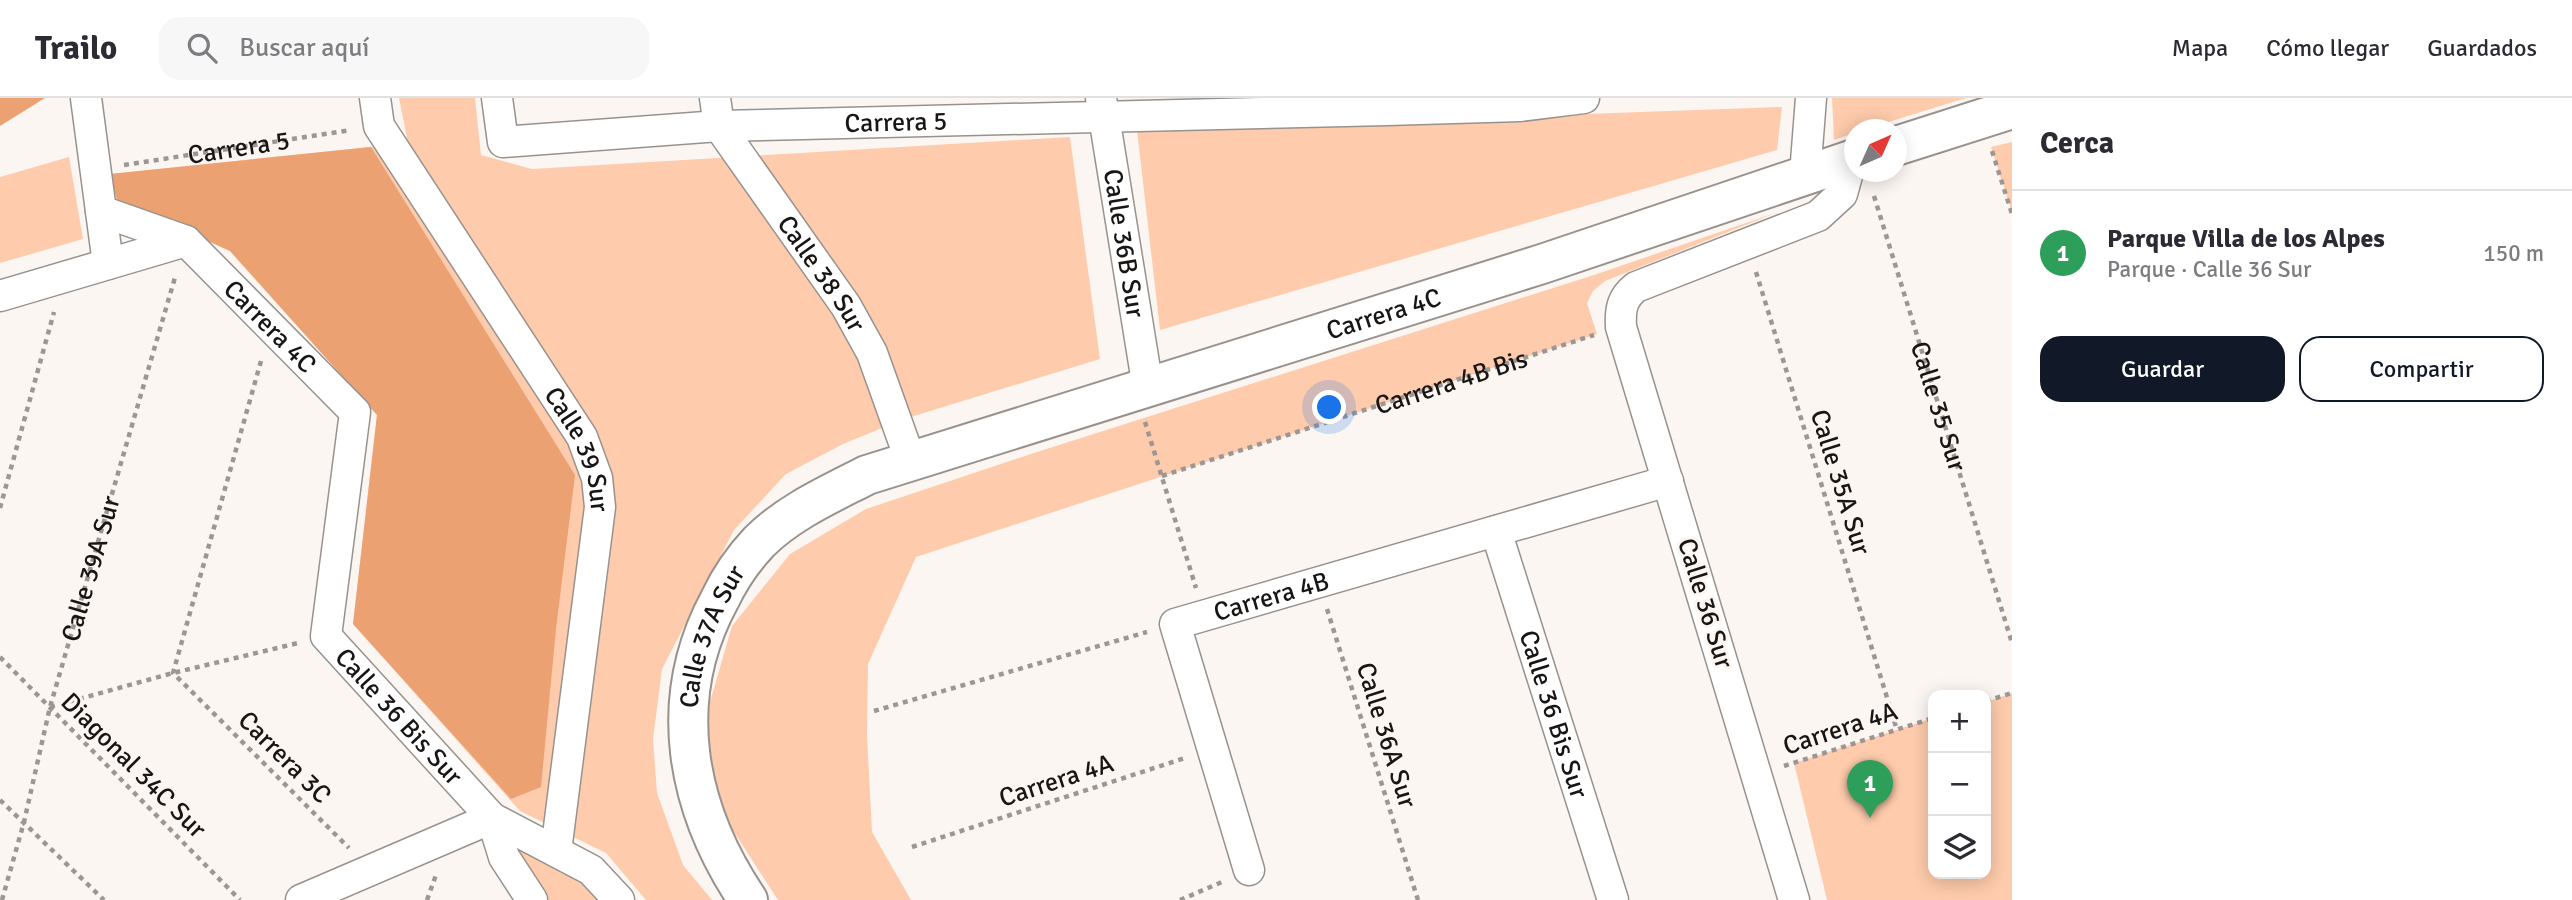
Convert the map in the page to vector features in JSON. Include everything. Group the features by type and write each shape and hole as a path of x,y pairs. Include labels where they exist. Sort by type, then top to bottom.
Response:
{"main road":[{"path":"1907,142 2012,109"},
{"name":"Carrera 4C","path":"911,461 1145,399 1805,175 1844,170"},
{"name":"Calle 37A Sur","path":"748,900 713,837 698,793 688,746 688,707 694,664 709,618 733,574 759,542 793,515 867,475 911,461"}],"street":[{"path":"86,98 108,264"},
{"name":"Carrera 5","path":"497,98 503,142 717,112 1520,102 1584,98"},
{"path":"1805,175 1811,98"},
{"name":"Calle 36B Sur","path":"1102,107 1145,399"},
{"name":"Calle 39 Sur","path":"377,112 582,437 597,478 600,507 556,851"},
{"name":"Calle 38 Sur","path":"717,112 846,306 872,353 911,461"},
{"path":"1622,316 1627,294 1636,287 1818,216 1831,207 1850,182"},
{"name":"Carrera 4C","path":"101,211 186,241 355,412"},
{"path":"0,296 186,241"},
{"name":"Calle 36 Sur","path":"1622,316 1668,481 1794,900"},
{"name":"Calle 36 Bis Sur","path":"355,412 326,636 492,818 591,870 619,900"},
{"name":"Carrera 4B","path":"1175,624 1668,481"},
{"name":"Calle 36 Bis Sur","path":"1496,531 1613,900"},
{"path":"1175,624 1249,870"},
{"path":"301,900 492,818 503,857 532,900"}],"path":[{"name":"Carrera 5","path":"96,170 377,112"},
{"path":"1991,147 2012,214"},
{"name":"Calle 35 Sur","path":"1864,182 2012,643"},
{"name":"Calle 39A Sur","path":"2,900 24,822 50,708 186,241"},
{"name":"Calle 35A Sur","path":"1748,245 1897,730"},
{"path":"0,508 63,278"},
{"name":"Carrera 4B Bis","path":"1162,476 1622,316"},
{"path":"173,673 271,327"},
{"path":"1145,399 1162,476 1204,615"},
{"name":"Calle 36A Sur","path":"1319,582 1418,900"},
{"path":"874,711 1175,624"},
{"path":"50,708 173,673 326,636"},
{"name":"Diagonal 34C Sur","path":"0,657 240,900"},
{"name":"Carrera 3C","path":"173,673 369,869"},
{"path":"1991,699 2012,693"},
{"name":"Carrera 4A","path":"1758,775 1928,720"},
{"name":"Carrera 4A","path":"912,847 1212,749"},
{"path":"0,800 104,900"},
{"path":"1180,900 1249,870"}],"shaded area":[{"path":"0,98 45,98 0,126"},
{"path":"399,98 475,98 481,155 532,169 1070,137 1100,359 904,419 843,444 786,474 734,530 662,669 653,739 657,793 683,865 712,900 646,900 606,853 520,811 353,624 377,415 230,251 117,200 110,174 408,143"},
{"path":"1832,98 1966,98 1898,119 1844,119 1844,136 1834,140"},
{"path":"1782,107 1777,150 1160,330 1137,130"},
{"path":"2012,142 2012,213 1991,147"},
{"path":"371,147 575,475 556,629 541,787 511,799 353,624 377,415 230,251 117,200 110,174"},
{"path":"69,157 83,239 0,263 0,177"},
{"path":"1778,212 1605,281 1593,291 1587,303 1597,334 916,557 868,664 867,735 872,832 911,900 778,900 719,809 703,726 732,626 790,554 866,509 1594,275"},
{"path":"2012,693 2012,900 1827,900 1794,763 1928,720 1928,879 1991,879 1991,700"},
{"path":"515,845 584,883 600,900 544,900"}],"place":[{"name":"Parque Villa de los Alpes","path":"1870,818"}]}
